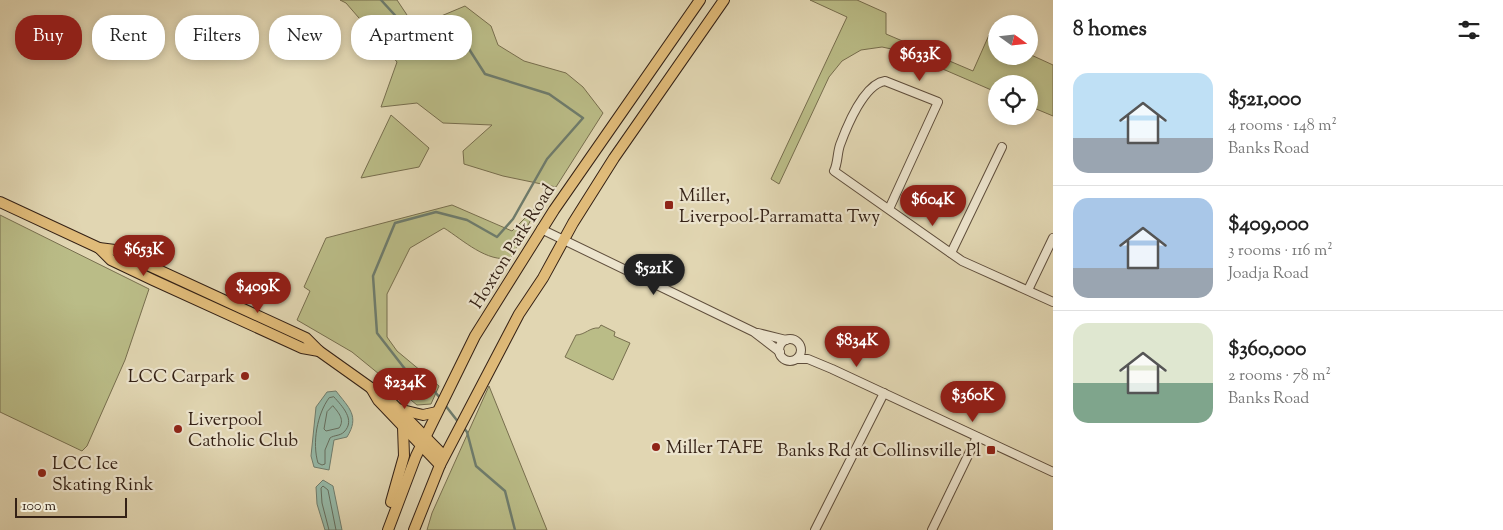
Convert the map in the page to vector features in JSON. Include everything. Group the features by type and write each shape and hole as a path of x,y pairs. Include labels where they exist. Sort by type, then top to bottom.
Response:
{"main road":[{"name":"Hoxton Park Road","path":"386,530 435,414 450,389 475,336 541,229 598,144 700,0"},
{"path":"414,530 442,461 519,314 543,278 563,241 614,158 724,0"},
{"path":"0,202 99,248 116,250 306,338 319,351 371,388 382,393 442,461"},
{"path":"371,388 378,400 404,427 423,441"},
{"path":"397,408 423,415 435,414"},
{"path":"386,530 404,456 404,427"}],"street":[{"path":"889,209 938,102 886,81 877,82 864,96 840,146 834,171 962,261 1053,302"},
{"path":"951,253 1002,147"},
{"path":"541,229 754,332 796,341 801,349 820,364"},
{"path":"1028,290 1053,238"},
{"path":"754,332 780,352"},
{"path":"786,340 781,344 780,352 782,358 787,361 803,358 820,364 1053,472"},
{"path":"797,359 801,349"},
{"path":"815,530 884,393"},
{"path":"932,530 976,436"}],"green space":[{"path":"340,0 397,0 407,15 356,15 346,3"},
{"path":"810,0 857,0 886,13 886,34 973,71 988,37 988,65 1038,65 1038,58 1053,65 1053,116 1038,110 1038,75 988,75 988,89 901,51 882,47 861,50 842,61 829,77 779,184 771,179 847,17"},
{"path":"465,6 491,26 498,45 524,61 566,73 583,87 603,113 556,187 503,176 464,164 463,151 492,125 443,123 417,103 381,107 397,62 395,60 472,60 472,15 444,15"},
{"path":"391,115 429,148 419,167 361,178"},
{"path":"539,204 511,258 502,259 484,254 444,228 410,248 387,294 387,337 397,351 439,386 431,404 417,405 352,352 297,320 310,291 304,287 326,238 452,205 512,231"},
{"path":"0,215 149,289 125,360 87,446 82,451 0,412"},
{"path":"601,325 615,332 614,336 630,343 613,380 565,357 576,335 599,328"},
{"path":"489,386 547,530 427,530 432,513"}],"water":[{"path":"336,391 349,407 353,423 347,437 334,440 329,470 314,467 311,456 316,407 327,392"},
{"path":"323,480 333,486 342,530 325,530 317,504 316,487"}],"waterway":[{"path":"381,0 414,36 460,35 485,74 549,94 583,118 547,159 513,219 497,237 467,220 436,212 395,223 373,276 377,333 405,369 435,392 441,399"},
{"path":"445,405 459,423"},
{"path":"463,427 467,432 476,466 505,491 515,530"}],"place":[{"name":"Miller, Liverpool-Parramatta Twy","path":"669,205"},
{"name":"LCC Carpark","path":"245,376"},
{"name":"Liverpool Catholic Club","path":"178,429"},
{"name":"Miller TAFE","path":"656,447"},
{"name":"Banks Rd at Collinsville Pl","path":"991,450"},
{"name":"LCC Ice Skating Rink","path":"42,473"}]}
